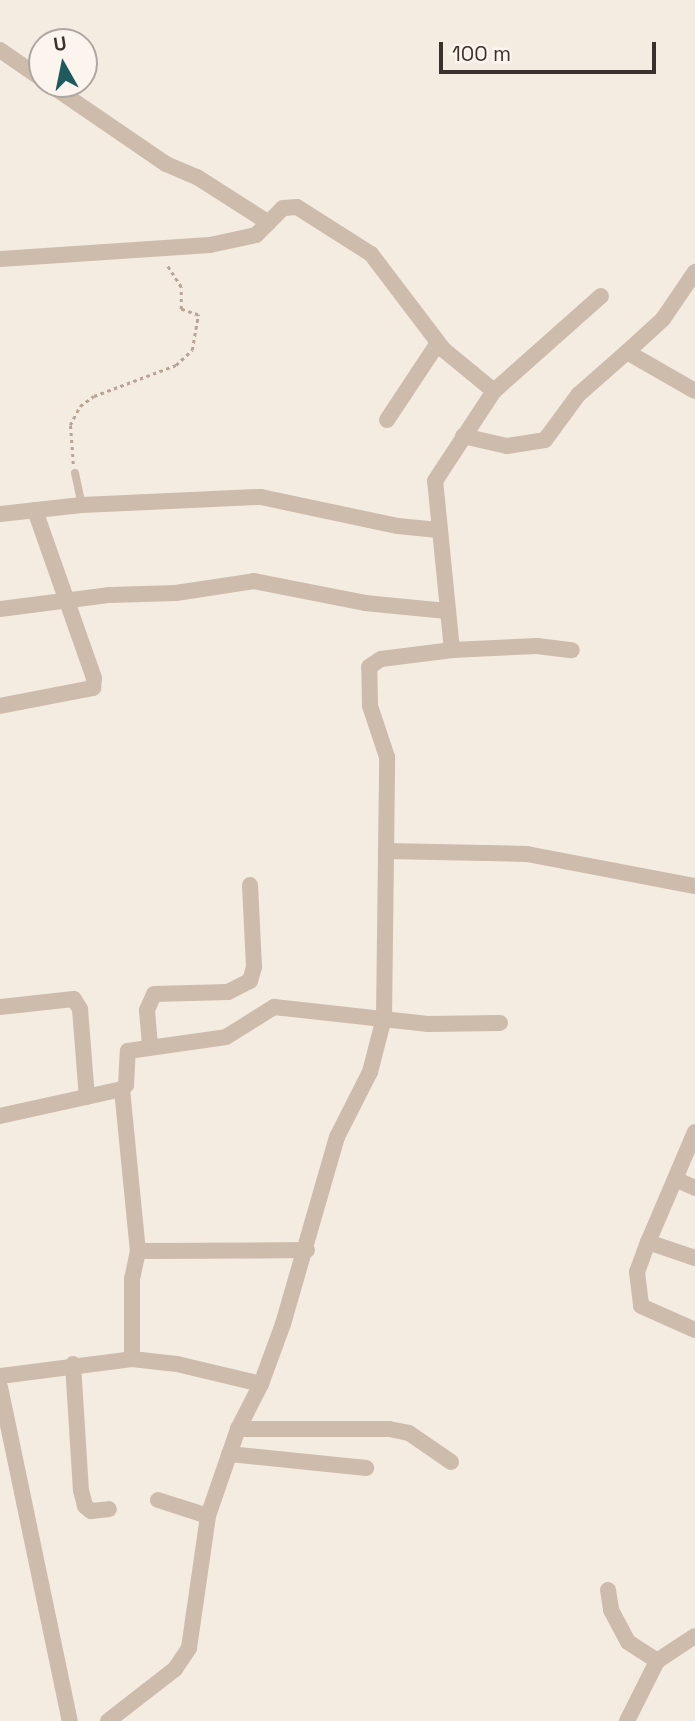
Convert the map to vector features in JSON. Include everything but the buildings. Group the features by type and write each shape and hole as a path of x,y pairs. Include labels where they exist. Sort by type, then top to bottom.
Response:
{"street":[{"path":"0,50 28,69"},
{"path":"69,98 166,164 197,177 269,223"},
{"path":"0,259 147,249 248,237 269,223 283,208 297,207 367,251 438,342 494,391"},
{"path":"463,436 507,446 545,440 578,395 663,319 695,272"},
{"path":"452,650 434,485 494,391 601,296"},
{"path":"387,420 438,342"},
{"path":"627,352 695,391"},
{"path":"0,514 82,505 261,497 398,526 438,530"},
{"path":"0,706 93,688 94,678 69,600 35,510"},
{"path":"0,609 69,600 176,593 254,581 365,603 447,611"},
{"path":"108,1721 175,1669 190,1648 208,1516 238,1429 261,1384 307,1250 337,1137 370,1072 384,1018 387,757 370,706 369,667 381,659 452,650 537,646 572,650"},
{"path":"386,851 527,853 695,886"},
{"path":"150,1045 147,1010 154,994 228,992 250,981 254,967 250,885"},
{"path":"0,1007 74,999 80,1009 87,1097"},
{"path":"0,1116 122,1089 126,1086 126,1054 150,1045 226,1037 274,1007 428,1024 500,1023"},
{"path":"122,1089 138,1251 132,1279 132,1359"},
{"path":"695,1132 637,1272 641,1306 695,1330"},
{"path":"675,1180 695,1188"},
{"path":"648,1242 695,1258"},
{"path":"138,1251 307,1250"},
{"path":"0,1376 73,1364 132,1359 177,1364 261,1384"},
{"path":"73,1364 81,1490 91,1511 109,1509"},
{"path":"0,1387 70,1721"},
{"path":"238,1429 388,1429 409,1433 451,1462"},
{"path":"229,1454 366,1468"},
{"path":"158,1500 208,1516"},
{"path":"608,1590 611,1610 628,1642 657,1661"},
{"path":"627,1721 657,1661 695,1636"}],"lane":[{"path":"75,473 82,505"}],"path":[{"path":"75,473 70,425 80,406 94,396 176,366 192,350 198,314 181,310 180,285 166,263 147,249"}]}
